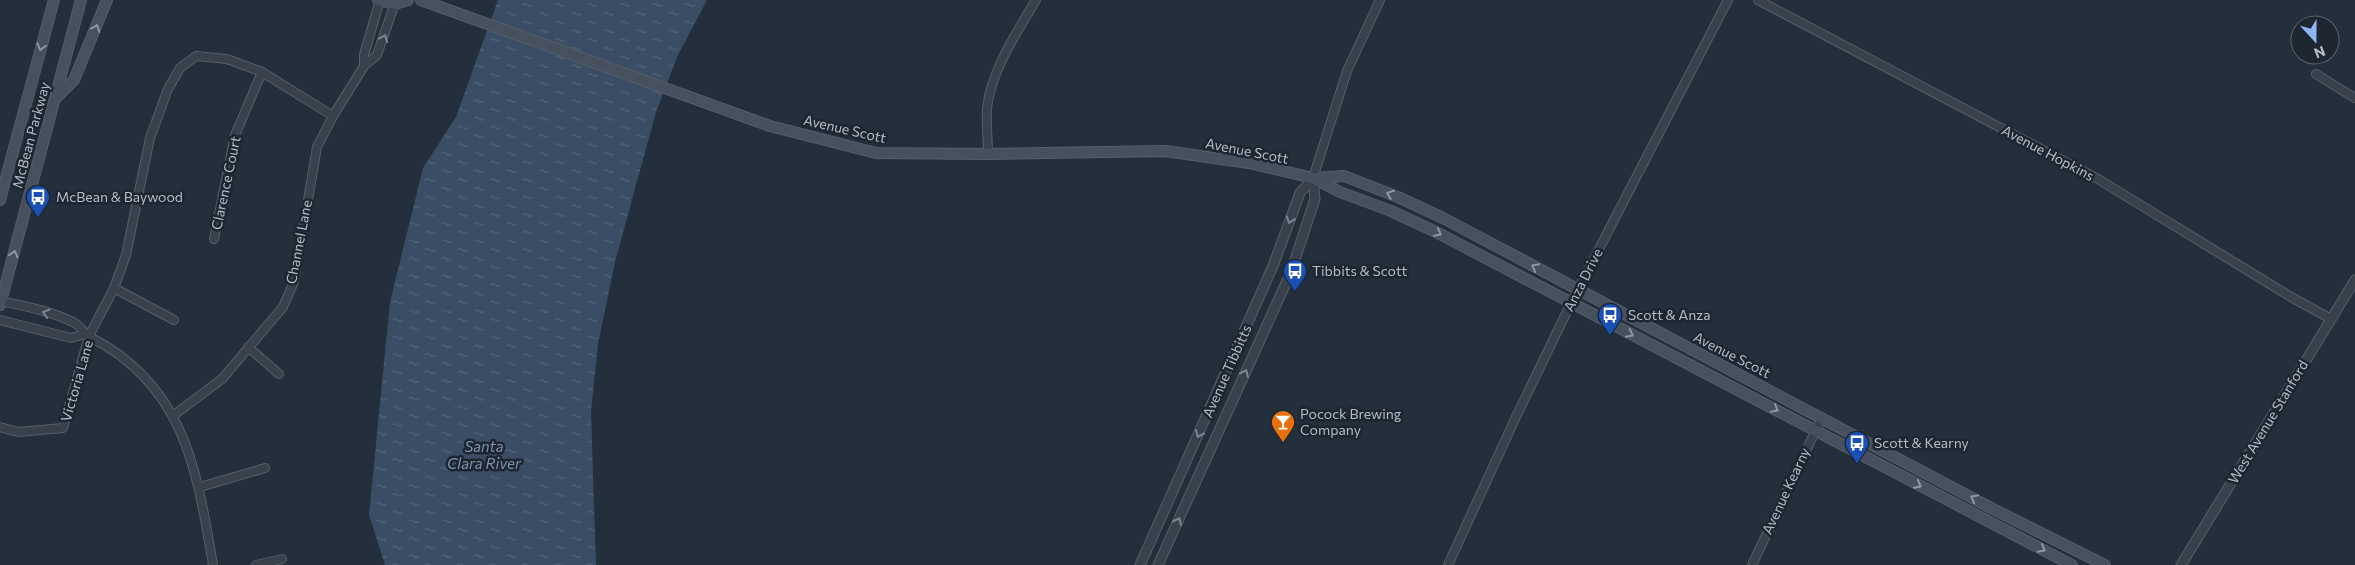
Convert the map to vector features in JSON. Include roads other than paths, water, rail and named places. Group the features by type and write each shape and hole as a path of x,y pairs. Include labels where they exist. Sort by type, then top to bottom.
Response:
{"main road":[{"name":"McBean Parkway","path":"0,200 54,0"},
{"name":"McBean Parkway","path":"0,302 81,0"},
{"path":"55,99 74,80 107,0"},
{"path":"379,0 395,2 408,0"},
{"name":"Avenue Scott","path":"421,0 770,126 876,153 988,154 1163,151 1249,163 1313,178 1340,192 1390,211 1436,232 2072,565"},
{"name":"Avenue Scott","path":"1313,178 1344,176 1398,197 1443,218 1995,510 2105,565"}],"street":[{"path":"364,66 364,55 379,0"},
{"path":"988,154 987,107 999,67 1008,47 1036,0"},
{"name":"Avenue Tibbitts","path":"1140,565 1273,266 1300,194 1313,178 1347,71 1380,0"},
{"name":"Anza Drive","path":"1448,565 1515,419 1572,303 1728,0"},
{"name":"Avenue Hopkins","path":"1758,0 2098,179 2291,297 2331,319"},
{"path":"364,66 377,55 395,2"},
{"name":"Victoria Lane","path":"0,427 18,432 63,428 87,335 114,288 126,255 150,138 168,89 180,68 196,56 227,60 262,72 333,116"},
{"name":"Channel Lane","path":"174,415 222,379 283,307 294,282 317,147 333,116 364,66"},
{"name":"Clarence Court","path":"214,239 235,135 262,72"},
{"path":"2316,74 2355,98"},
{"name":"Avenue Tibbitts","path":"1158,565 1291,272 1315,198 1313,178"},
{"name":"West Avenue Stanford","path":"2181,565 2355,280"},
{"path":"114,288 174,320"},
{"path":"0,302 75,322 87,335 119,353 142,374 174,415 189,451 200,487 213,565"},
{"path":"0,320 71,338 87,335"},
{"path":"248,347 279,374"},
{"name":"Avenue Kearny","path":"1752,565 1822,417"},
{"path":"200,487 265,468"},
{"path":"256,565 282,559"}],"water":[{"name":"Santa Clara River","path":"498,0 707,0 678,55 656,112 615,262 598,344 591,412 596,565 385,565 369,515 390,302 423,168 456,117"}],"place":[{"name":"McBean & Baywood","path":"38,218"},
{"name":"Tibbits & Scott","path":"1295,292"},
{"name":"Scott & Anza","path":"1610,336"},
{"name":"Pocock Brewing Company","path":"1283,443"},
{"name":"Scott & Kearny","path":"1857,464"}]}
